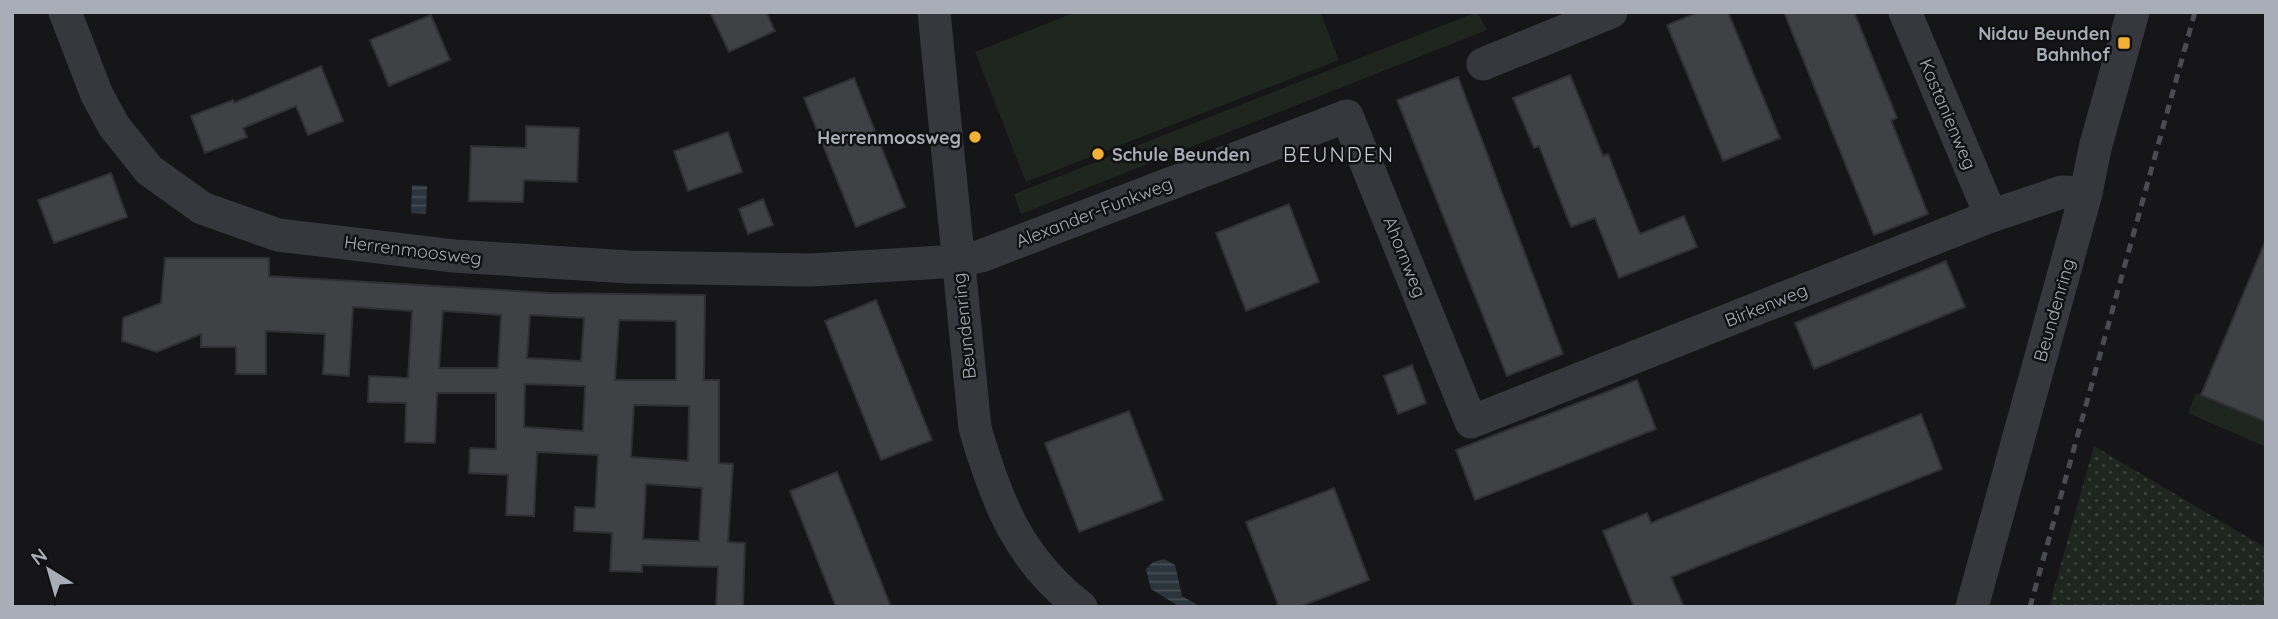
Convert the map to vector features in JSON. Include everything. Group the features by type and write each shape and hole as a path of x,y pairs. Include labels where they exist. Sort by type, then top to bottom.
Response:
{"street":[{"name":"Herrenmoosweg","path":"65,12 97,95 114,126 149,170 202,208 278,235 454,256 629,267 811,270 958,261"},
{"name":"Beundenring","path":"934,12 975,428 994,492 1010,526 1037,564 1081,607"},
{"path":"1483,64 1611,12"},
{"name":"Kastanienweg","path":"1905,12 1991,216"},
{"name":"Beundenring","path":"1972,607 2133,12"},
{"name":"Alexander-Funkweg","path":"958,261 981,256 1347,116"},
{"name":"Ahornweg","path":"1347,116 1461,400"},
{"name":"Birkenweg","path":"1461,400 1471,422 1991,216 2062,192 2086,193"}],"shaded area":[{"path":"1076,12 1320,12 1339,60 1026,182 975,52"},
{"path":"1477,12 1487,30 1021,214 1014,194"},
{"path":"412,185 427,186 426,214 411,213"},
{"path":"2196,393 2266,422 2266,447 2188,413"},
{"path":"2094,446 2266,548 2266,607 2049,607"},
{"path":"1164,559 1175,565 1182,596 1201,607 1180,607 1151,589 1146,569 1153,562"}],"building":[{"path":"710,12 766,12 775,31 729,52"},
{"path":"1699,12 1728,12 1780,138 1723,161 1667,25"},
{"path":"1784,12 1854,12 1897,118 1891,120 1928,214 1874,235"},
{"path":"431,15 450,60 389,86 370,40"},
{"path":"321,66 343,121 308,135 296,106 243,128 247,137 205,153 191,116 233,100 234,103"},
{"path":"1570,75 1603,156 1608,154 1640,234 1684,216 1697,247 1619,278 1595,218 1571,227 1539,146 1534,148 1513,98"},
{"path":"1458,77 1563,354 1507,376 1397,100"},
{"path":"854,78 905,207 856,227 804,98"},
{"path":"526,126 579,128 577,182 524,180 523,202 469,201 471,146 526,148"},
{"path":"728,132 742,172 688,191 674,151"},
{"path":"111,173 127,217 54,243 38,200"},
{"path":"763,199 773,225 748,234 739,209"},
{"path":"1289,204 1319,282 1246,311 1216,233"},
{"path":"2266,242 2266,422 2201,395"},
{"path":"165,258 269,258 269,276 550,293 705,295 704,380 719,380 719,463 733,464 728,542 745,543 743,607 716,606 718,567 642,565 642,572 610,571 612,533 574,531 575,507 595,508 598,455 537,452 534,516 506,515 508,475 469,473 470,448 496,449 496,393 437,393 435,443 405,442 406,403 368,402 369,376 408,378 412,311 353,307 349,376 323,374 325,334 266,331 266,374 236,374 236,347 201,347 201,334 157,352 122,341 123,318 161,303","holes":["443,311 501,315 498,368 439,368","530,315 584,318 581,361 527,358","619,320 676,321 676,380 615,380","525,384 585,386 583,431 524,427","634,405 689,406 688,461 631,457","646,484 702,488 699,541 643,539"]},
{"path":"1946,261 1965,307 1814,369 1795,323"},
{"path":"876,300 932,440 881,460 825,321"},
{"path":"1412,365 1426,403 1398,414 1384,376"},
{"path":"1637,380 1656,429 1475,500 1456,450"},
{"path":"1129,411 1163,500 1079,532 1045,443"},
{"path":"1921,414 1942,469 1671,577 1684,607 1634,607 1603,531 1647,513 1651,523"},
{"path":"837,472 891,607 836,607 790,491"},
{"path":"1334,488 1369,580 1299,607 1279,607 1246,522"}],"railway":[{"path":"2030,607 2195,12"}],"place":[{"name":"Nidau Beunden Bahnhof","path":"2124,43"},
{"name":"Herrenmoosweg","path":"975,137"},
{"name":"Schule Beunden","path":"1098,154"}],"district":[{"name":"BEUNDEN","path":"1339,154"}]}
